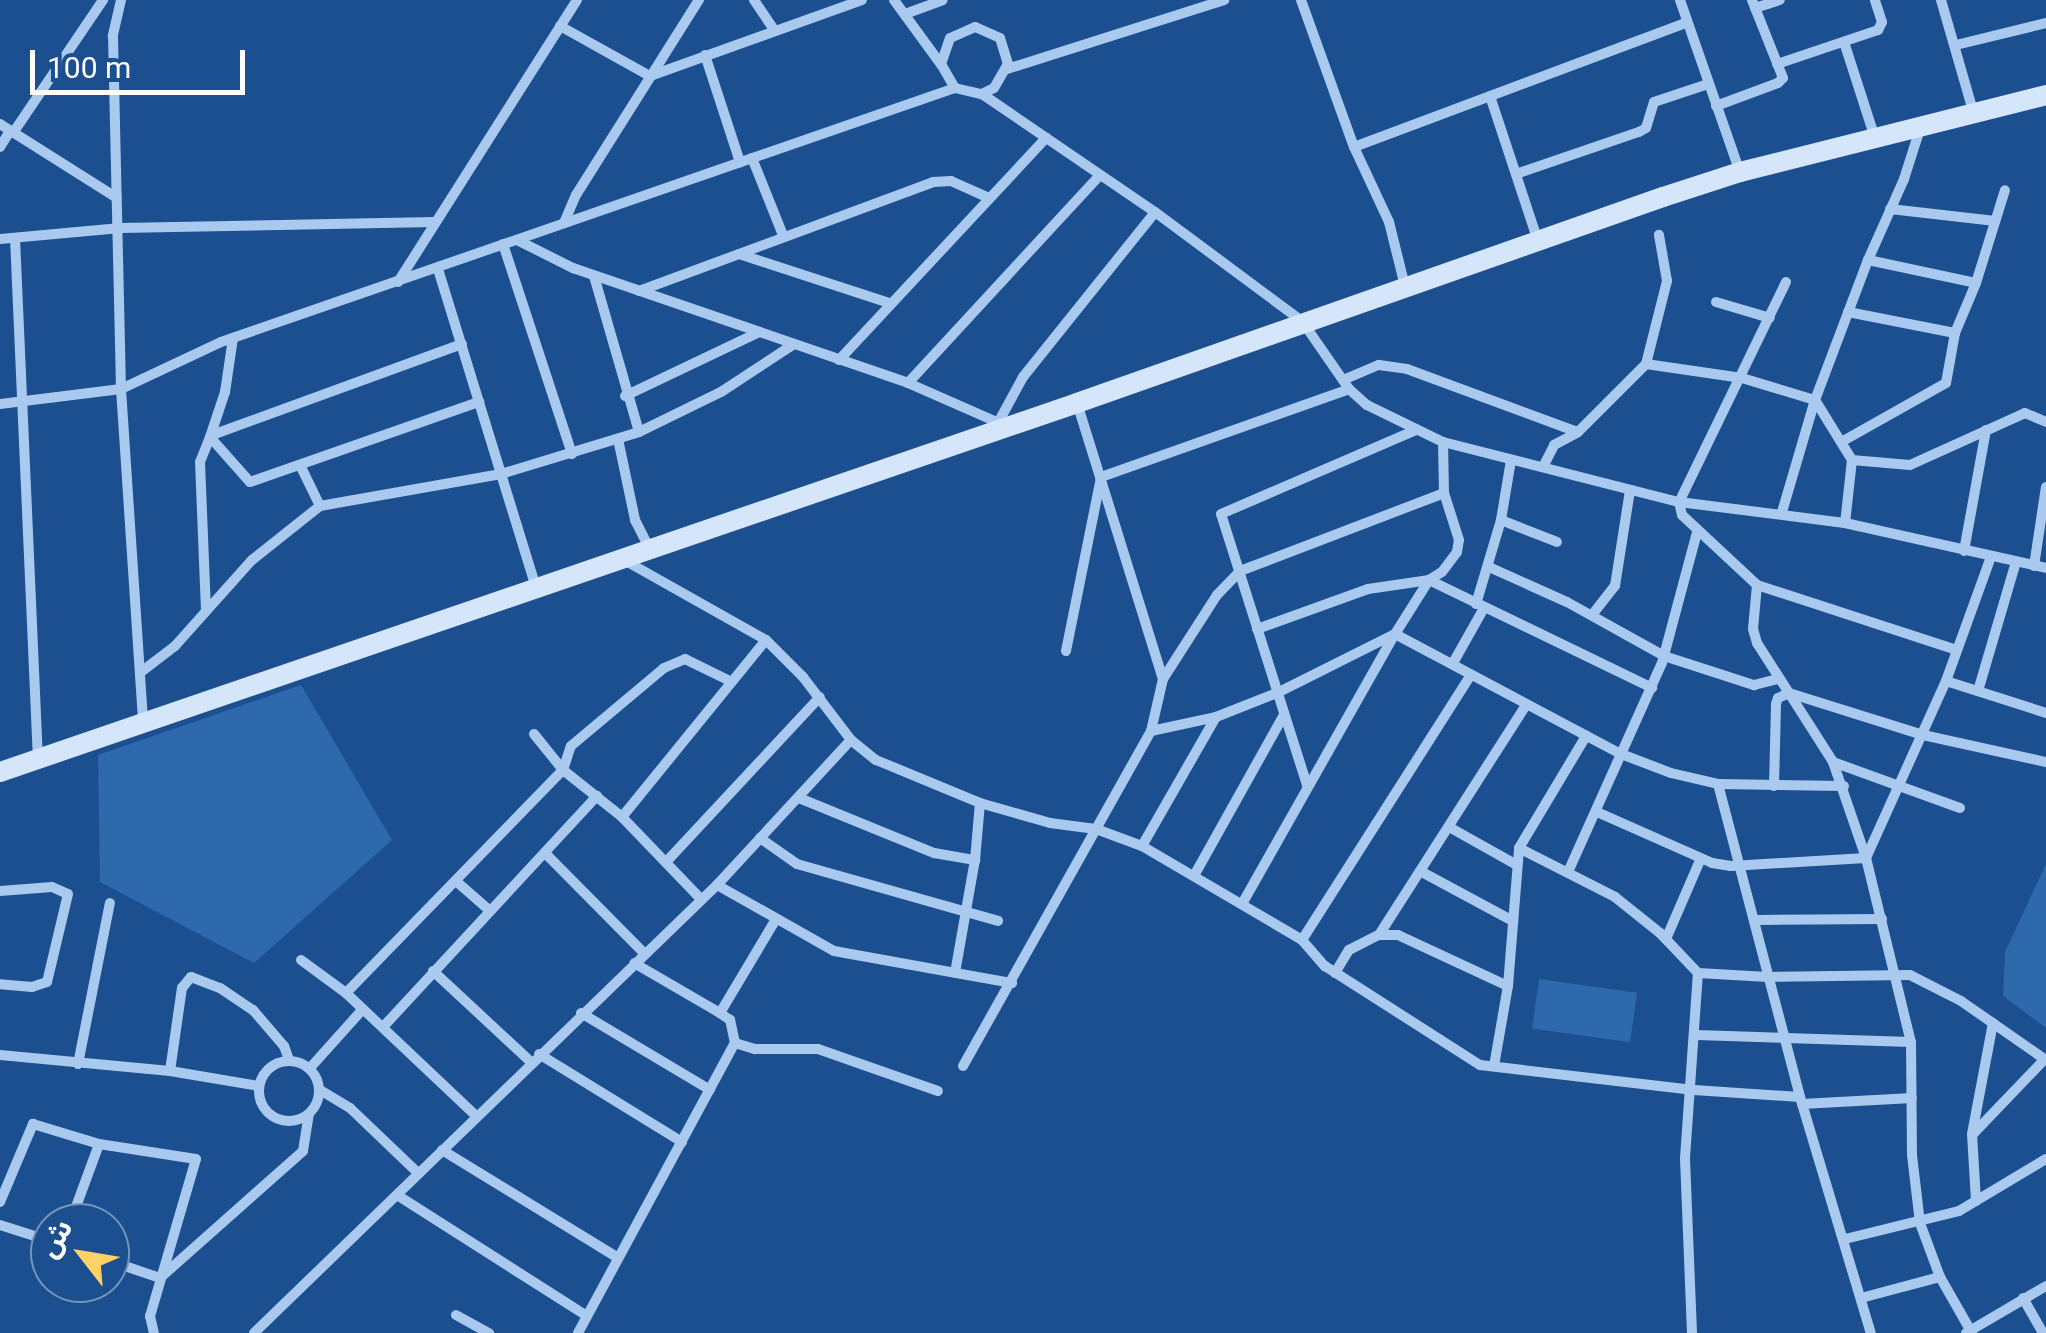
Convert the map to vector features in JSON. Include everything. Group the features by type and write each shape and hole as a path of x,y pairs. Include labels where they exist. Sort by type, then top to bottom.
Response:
{"main road":[{"path":"0,772 1740,172 2046,95"}],"street":[{"path":"0,148 8,129 103,0"},
{"path":"120,0 113,36 121,389 143,723"},
{"path":"398,283 577,0"},
{"path":"564,224 576,196 699,0"},
{"path":"754,0 774,30"},
{"path":"560,26 650,76 862,0"},
{"path":"894,0 955,88"},
{"path":"905,14 944,0"},
{"path":"1006,68 1224,0"},
{"path":"1300,0 1354,147 1388,222 1405,286"},
{"path":"1680,0 1740,172"},
{"path":"1716,106 1778,84 1782,78 1754,4 1780,0"},
{"path":"1777,64 1880,28 1875,0"},
{"path":"1940,0 1974,115"},
{"path":"1354,147 1686,22"},
{"path":"1956,46 2046,23"},
{"path":"941,64 950,38 975,26 1000,38 1007,50 1006,68 994,88 982,94"},
{"path":"1844,42 1876,140"},
{"path":"705,55 740,162"},
{"path":"1516,174 1639,132 1646,128 1654,102 1708,84"},
{"path":"0,404 121,389 233,338 955,88 982,94 1155,212 1302,321 1346,385 1367,405 1442,442 1679,502 1782,512 1845,523 2040,567 2046,487"},
{"path":"1490,96 1538,241"},
{"path":"8,129 117,198"},
{"path":"1782,512 1815,400 1920,129"},
{"path":"839,360 1046,138"},
{"path":"752,158 783,234"},
{"path":"908,383 1100,176"},
{"path":"638,291 783,234 933,182 951,181 989,198"},
{"path":"1844,441 1946,383 1955,333 2006,190"},
{"path":"1890,209 1995,220"},
{"path":"516,240 594,276 908,383 1003,425 1023,377 1155,212"},
{"path":"0,239 120,228 434,222"},
{"path":"1543,467 1554,445 1578,432 1646,364 1667,281 1658,235"},
{"path":"15,238 19,403 38,761"},
{"path":"503,244 572,454"},
{"path":"738,254 889,303"},
{"path":"1868,260 1976,283"},
{"path":"438,269 536,587"},
{"path":"594,276 625,396 639,432"},
{"path":"1786,282 1679,502 1682,516 1756,585 1956,650"},
{"path":"1716,302 1770,318"},
{"path":"1848,312 1955,333"},
{"path":"625,396 758,333"},
{"path":"206,612 200,462 228,381 233,338"},
{"path":"211,436 462,344"},
{"path":"141,672 157,662 252,560 320,506 500,474 639,432 720,392 794,344"},
{"path":"1646,364 1742,378 1815,400 1844,441 1852,460 1845,523"},
{"path":"1100,477 1346,385 1379,365 1407,369 1578,432"},
{"path":"211,436 250,482 479,402"},
{"path":"1077,403 1162,678"},
{"path":"1852,460 1910,465 2025,413 2046,422"},
{"path":"1307,785 1221,514 1416,430"},
{"path":"1964,551 1986,430"},
{"path":"618,439 635,520 650,549"},
{"path":"1257,629 1368,589 1429,580 1442,572 1457,552 1458,540 1444,493 1442,442"},
{"path":"1453,663 1480,606 1511,460"},
{"path":"301,467 320,506"},
{"path":"1066,650 1100,477"},
{"path":"1592,615 1615,586 1630,490"},
{"path":"963,1066 1151,730 1162,678 1209,607 1240,570 1444,493"},
{"path":"1501,520 1558,542"},
{"path":"1568,872 1652,688 1697,532"},
{"path":"1866,858 1946,681 1990,557"},
{"path":"622,558 766,640 820,697 851,740 892,769 980,803 1050,823 1096,829 1142,846 1302,940 1335,972 1480,1065 1801,1101 1912,1098"},
{"path":"1978,691 2016,562"},
{"path":"1489,568 1592,615 1664,656 1754,685 1778,680"},
{"path":"1429,580 1652,688"},
{"path":"1242,904 1307,785 1429,580"},
{"path":"1756,585 1753,629 1778,680 1844,786 1898,974 1911,1042 1912,1160 1920,1224 1940,1277 1969,1332 2046,1286"},
{"path":"1151,730 1216,717 1277,693 1395,634"},
{"path":"1395,634 1621,754 1718,784 1844,786"},
{"path":"622,817 766,640"},
{"path":"346,994 562,770 570,746 685,658 732,682"},
{"path":"1302,940 1470,676"},
{"path":"1946,681 2046,713"},
{"path":"1774,786 1776,704 1778,698 1789,694 1923,735 2046,762"},
{"path":"667,861 820,697"},
{"path":"1379,935 1526,704"},
{"path":"1195,874 1284,715"},
{"path":"1142,846 1216,717"},
{"path":"534,734 562,770 622,817 700,898"},
{"path":"1494,1066 1508,986 1519,848 1586,736"},
{"path":"254,1333 717,884 851,740"},
{"path":"1832,762 1960,808"},
{"path":"1718,784 1801,1101 1871,1333"},
{"path":"382,1026 597,796"},
{"path":"799,798 934,853 976,860"},
{"path":"955,973 976,860 980,803"},
{"path":"1596,812 1702,858 1731,866 1866,858"},
{"path":"1448,827 1517,864"},
{"path":"760,838 796,864 998,921"},
{"path":"1519,848 1615,898 1666,938 1698,973 1694,1090 1685,1158 1692,1333"},
{"path":"545,853 644,953"},
{"path":"1666,938 1702,858"},
{"path":"1420,871 1513,922"},
{"path":"457,882 488,909"},
{"path":"717,884 834,951 1012,983"},
{"path":"0,891 52,886 68,894 47,982 32,987 0,984"},
{"path":"78,1064 110,903"},
{"path":"720,1013 776,919"},
{"path":"1755,920 1882,919"},
{"path":"1335,972 1349,950 1379,935 1398,935 1508,986"},
{"path":"301,960 363,1009 476,1116"},
{"path":"578,1333 735,1043 730,1020 634,963"},
{"path":"433,971 535,1058 682,1142"},
{"path":"1698,973 1768,977 1898,974 1922,980 1994,1022 2046,1060 1972,1134"},
{"path":"170,1071 182,988 190,977 220,988 253,1010 284,1046 289,1060"},
{"path":"310,1068 363,1009"},
{"path":"581,1014 710,1090"},
{"path":"1976,1202 1972,1134 1984,1051 1994,1022"},
{"path":"1697,1035 1911,1042"},
{"path":"735,1043 755,1048 818,1049 938,1091"},
{"path":"0,1056 170,1071 259,1086"},
{"path":"309,1114 292,1122 274,1118 262,1104 259,1086 270,1068 289,1060 310,1068 320,1090 350,1108 419,1174"},
{"path":"160,1278 303,1151 309,1114 320,1090"},
{"path":"0,1202 33,1124 99,1144 196,1158 150,1316 154,1333"},
{"path":"77,1203 99,1144"},
{"path":"442,1150 618,1258"},
{"path":"1845,1239 1920,1224 1976,1202 2046,1159"},
{"path":"397,1195 587,1316"},
{"path":"0,1225 30,1234"},
{"path":"130,1268 160,1278"},
{"path":"1861,1298 1940,1277"},
{"path":"2023,1298 2043,1333"},
{"path":"456,1315 489,1333"}],"shaded area":[{"path":"301,685 392,840 254,963 100,882 98,755"},
{"path":"2046,864 2046,1028 2003,996 2005,952"},
{"path":"1539,979 1637,993 1630,1042 1532,1029"}]}
